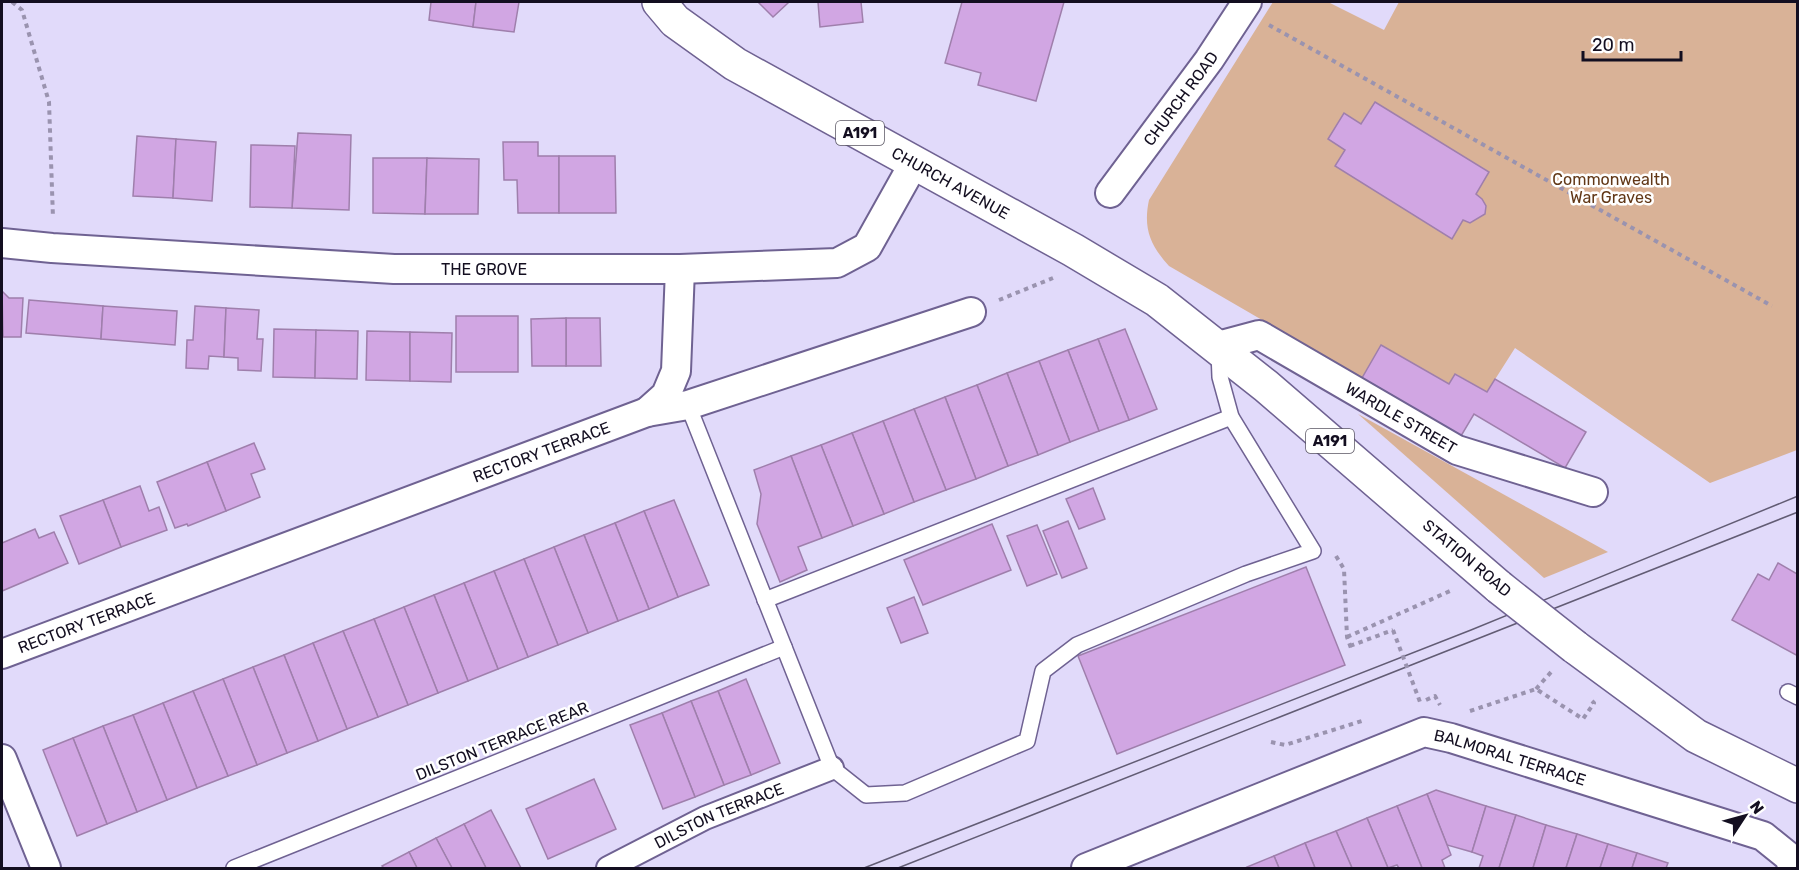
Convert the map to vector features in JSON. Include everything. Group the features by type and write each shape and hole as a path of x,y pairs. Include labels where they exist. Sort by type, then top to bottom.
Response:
{"main road":[{"name":"CHURCH AVENUE","path":"659,2 675,21 735,64 1073,250 1157,300"},
{"name":"STATION ROAD","path":"1157,300 1218,346 1499,587 1575,647 1696,736 1797,786"}],"street":[{"name":"CHURCH ROAD","path":"1110,193 1209,60 1245,6"},
{"name":"THE GROVE","path":"2,243 394,269 680,269 837,263 867,247 914,163"},
{"path":"647,412 666,395 676,371 680,269"},
{"name":"RECTORY TERRACE","path":"2,654 647,412 688,405 970,312"},
{"name":"WARDLE STREET","path":"1218,346 1259,335 1457,450 1593,492"},
{"name":"BALMORAL TERRACE","path":"1086,868 1424,732 1451,738 1763,836 1789,857 1793,868"},
{"path":"2,759 46,868"},
{"name":"DILSTON TERRACE","path":"608,868 705,818 832,768"}],"lane":[{"path":"688,405 832,768 866,795 905,793 1027,741 1043,671 1077,645 1246,574 1313,551 1231,417 1220,377 1218,346"},
{"path":"765,600 1231,417"},
{"name":"DILSTON TERRACE REAR","path":"234,868 784,647"}],"path":[{"path":"12,2 22,10 49,102 52,248"},
{"path":"1245,6 1772,306"},
{"path":"970,312 1056,277 1073,250"},
{"path":"1410,705 1420,702 1393,630 1351,647 1347,637 1449,590"},
{"path":"1547,666 1561,677"},
{"path":"1460,714 1536,689 1553,670"},
{"path":"1536,689 1583,719 1594,703 1586,697"},
{"path":"1271,742 1285,745 1367,719"}],"green space":[{"name":"Commonwealth War Graves","path":"1273,2 1328,2 1384,30 1399,2 1797,2 1797,450 1710,483 1515,348 1487,392 1456,374 1449,384 1362,378 1169,266 1157,251 1150,236 1147,219 1149,200"},
{"path":"1358,414 1608,552 1544,578"}],"building":[{"path":"431,2 476,2 473,27 429,20"},
{"path":"476,2 519,2 514,32 473,27"},
{"path":"758,2 787,2 788,3 773,17"},
{"path":"818,2 861,2 863,22 820,27"},
{"path":"962,2 1064,2 1036,101 978,85 981,73 945,63"},
{"path":"1375,102 1489,172 1476,194 1486,206 1485,214 1470,223 1463,220 1452,239 1335,166 1345,150 1328,139 1344,113 1361,124"},
{"path":"298,133 351,135 349,210 292,208"},
{"path":"137,136 176,139 173,198 133,196"},
{"path":"176,139 216,142 212,201 173,198"},
{"path":"503,142 538,142 538,156 559,156 559,213 518,213 517,180 504,180"},
{"path":"251,145 295,146 292,208 250,207"},
{"path":"559,156 615,156 616,213 559,213"},
{"path":"373,158 427,158 425,214 373,213"},
{"path":"427,158 479,159 478,214 425,214"},
{"path":"2,291 9,298 23,298 21,337 3,337"},
{"path":"29,300 103,306 101,339 26,333"},
{"path":"103,306 177,311 175,345 101,339"},
{"path":"195,306 226,308 224,357 209,356 208,369 186,368 187,340 193,340"},
{"path":"226,308 259,310 257,339 263,339 261,371 238,370 238,358 224,357"},
{"path":"456,316 518,316 518,372 456,372"},
{"path":"566,318 600,318 601,366 566,366"},
{"path":"566,318 566,366 532,366 531,319"},
{"path":"274,329 316,330 315,378 273,377"},
{"path":"1125,329 1157,409 1129,420 1098,339"},
{"path":"316,330 358,331 357,379 315,378"},
{"path":"367,331 410,332 410,381 366,380"},
{"path":"410,332 452,333 451,382 410,381"},
{"path":"1098,339 1129,420 1099,431 1068,350"},
{"path":"1381,345 1449,384 1455,374 1487,392 1495,379 1586,432 1565,468 1474,414 1461,436 1362,378"},
{"path":"1068,350 1099,431 1070,442 1039,361"},
{"path":"1039,361 1070,442 1038,455 1007,373"},
{"path":"1007,373 1038,455 1008,466 977,385"},
{"path":"977,385 1008,466 976,479 945,397"},
{"path":"945,397 976,479 946,490 914,409"},
{"path":"914,409 946,490 914,502 883,421"},
{"path":"883,421 914,502 884,514 852,433"},
{"path":"852,433 884,514 853,526 821,445"},
{"path":"254,443 265,469 251,474 260,497 226,511 207,462"},
{"path":"821,445 853,526 822,538 791,456"},
{"path":"791,456 822,538 798,547 807,570 780,582 757,524 761,494 754,470"},
{"path":"207,462 226,511 188,526 187,524 175,528 157,482"},
{"path":"140,486 149,511 159,507 167,530 121,547 103,500"},
{"path":"1093,488 1105,519 1079,529 1066,499"},
{"path":"103,500 121,547 79,564 60,516"},
{"path":"674,500 709,585 678,597 644,511"},
{"path":"644,511 678,597 649,609 615,523"},
{"path":"1068,521 1087,568 1062,578 1043,531"},
{"path":"615,523 649,609 618,621 584,535"},
{"path":"992,524 1011,570 923,605 904,560"},
{"path":"1037,525 1057,574 1027,586 1007,536"},
{"path":"35,529 39,538 54,532 68,563 2,591 2,543"},
{"path":"584,535 618,621 588,633 554,547"},
{"path":"554,547 588,633 558,645 524,559"},
{"path":"524,559 558,645 528,657 494,571"},
{"path":"1778,563 1797,574 1798,572 1798,656 1732,620 1758,574 1769,580"},
{"path":"1306,567 1345,665 1117,754 1078,656"},
{"path":"494,571 528,657 498,669 464,583"},
{"path":"464,583 498,669 468,681 434,595"},
{"path":"434,595 468,681 438,693 404,607"},
{"path":"914,597 928,633 901,643 887,608"},
{"path":"404,607 438,693 408,705 374,619"},
{"path":"374,619 408,705 378,717 343,631"},
{"path":"343,631 378,717 347,729 313,643"},
{"path":"313,643 347,729 318,741 284,655"},
{"path":"284,655 318,741 287,753 253,667"},
{"path":"253,667 287,753 257,765 223,679"},
{"path":"223,679 257,765 228,776 193,691"},
{"path":"746,679 780,763 751,775 718,691"},
{"path":"193,691 228,776 197,788 163,703"},
{"path":"718,691 751,775 724,785 691,701"},
{"path":"691,701 724,785 695,797 662,713"},
{"path":"163,703 197,788 167,800 133,715"},
{"path":"662,713 695,797 663,809 630,725"},
{"path":"133,715 167,800 137,812 103,726"},
{"path":"103,726 137,812 107,824 73,738"},
{"path":"73,738 107,824 77,836 43,750"},
{"path":"594,779 616,829 548,859 526,809"},
{"path":"1436,790 1486,806 1472,852 1447,845 1427,794"},
{"path":"1427,794 1451,855 1442,860 1445,868 1422,868 1397,806"},
{"path":"1397,806 1422,868 1399,868 1397,865 1388,868 1367,818"},
{"path":"1486,806 1516,815 1499,868 1479,868 1483,856 1472,852"},
{"path":"491,810 521,868 486,868 464,824"},
{"path":"1516,815 1546,825 1533,868 1499,868"},
{"path":"1367,818 1388,868 1352,868 1336,831"},
{"path":"464,824 486,868 452,868 436,838"},
{"path":"1546,825 1577,834 1566,868 1533,868"},
{"path":"1336,831 1352,868 1315,868 1305,843"},
{"path":"1577,834 1608,844 1600,868 1566,868"},
{"path":"436,838 452,868 417,868 409,852"},
{"path":"1305,843 1315,868 1279,868 1274,856"},
{"path":"1608,844 1637,853 1632,868 1600,868"},
{"path":"409,852 417,868 384,868 382,866"},
{"path":"1637,853 1668,863 1666,868 1632,868"},
{"path":"1274,856 1279,868 1247,867"}],"tram line":[{"path":"864,868 1471,630 1798,496"},
{"path":"898,868 1798,512"}]}
